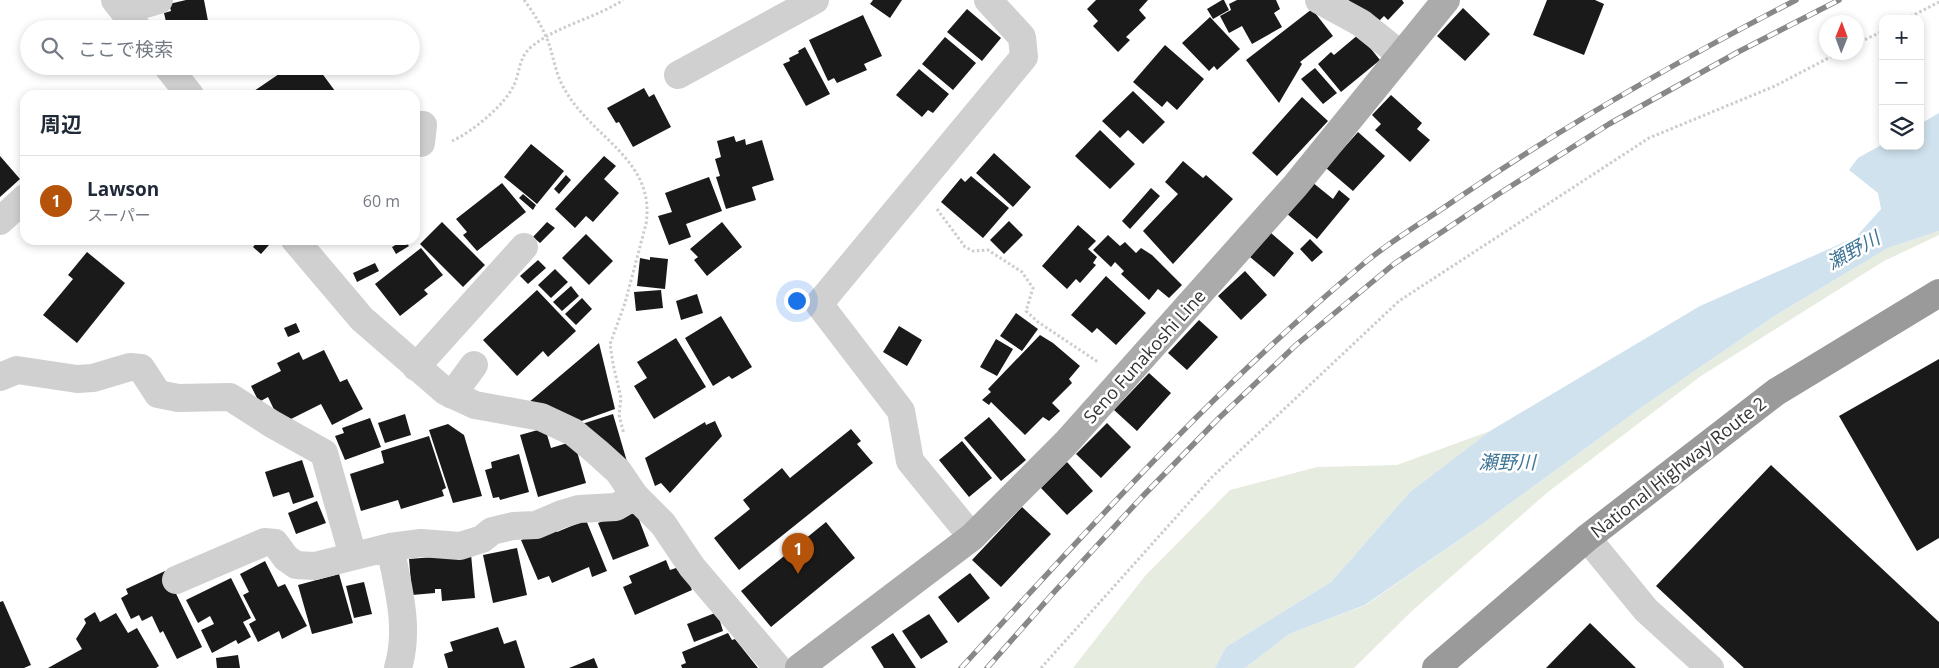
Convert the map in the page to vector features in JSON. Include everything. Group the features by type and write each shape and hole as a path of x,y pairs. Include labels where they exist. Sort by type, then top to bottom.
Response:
{"highway":[{"name":"National Highway Route 2","path":"1436,668 1586,538 1776,392 1939,293"}],"main road":[{"name":"Seno Funakoshi Line","path":"799,668 972,537 1066,443 1295,186 1446,0"}],"street":[{"path":"126,13 159,0"},
{"path":"678,75 815,0"},
{"path":"972,537 910,461 900,411 819,304 1024,57 1022,37 988,0"},
{"path":"1319,0 1361,23 1401,55"},
{"path":"175,75 186,90"},
{"path":"0,221 20,203"},
{"path":"299,245 362,319 445,392 475,405 541,417 573,432 618,471 635,496 664,524 692,567 778,668"},
{"path":"416,367 524,247"},
{"path":"460,398 474,365"},
{"path":"0,377 17,370 77,379 93,378 130,367 141,368 158,394 178,398 230,397 272,424 324,453 353,556"},
{"path":"460,398 508,394"},
{"path":"176,580 265,542 276,543 286,558 296,565 314,566 390,548 421,543 460,546 482,539 492,531 513,526 536,525 579,509 616,507 635,496"},
{"path":"1586,538 1646,610 1710,668"},
{"path":"390,548 403,624 402,649 398,668"}],"path":[{"path":"524,0 545,37 565,91 589,122 625,157 641,180 645,190 648,211 646,224 625,302 610,344 612,364 621,398 620,424 626,438"},
{"path":"420,135 444,144 460,137 508,96 515,84 522,57 529,48 545,37 623,0"},
{"path":"1914,15 1939,2"},
{"path":"1864,40 1879,33"},
{"path":"1041,668 1212,476 1398,301 1649,138 1775,86 1825,60"},
{"path":"917,186 932,200 964,247 973,250 988,250 1022,272 1033,288 1026,311 1038,322 1123,379"}],"shaded area":[{"path":"1939,231 1939,235 1884,261 1701,376 1548,492 1413,610 1354,668 1245,668 1289,634 1366,605 1482,524 1642,407 1776,315 1888,248"},
{"path":"1490,431 1410,492 1331,582 1226,647 1215,668 1073,668 1145,576 1230,490 1317,467 1397,465"}],"water":[{"name":"瀬野川","path":"1939,113 1939,231 1888,248 1776,315 1642,407 1482,524 1365,605 1289,634 1245,668 1215,668 1226,647 1331,582 1410,492 1490,431 1700,306 1856,237 1881,209 1878,193 1849,170 1858,158 1879,146 1879,150 1924,150 1924,122"}],"building":[{"path":"186,0 204,0 208,20 166,20 164,13 171,11 169,4"},
{"path":"873,0 902,0 890,18 870,4"},
{"path":"1096,0 1148,0 1139,10 1146,18 1126,37 1130,40 1118,52 1093,26 1098,21 1087,9"},
{"path":"1224,0 1229,10 1213,19 1207,9"},
{"path":"1237,0 1276,0 1280,9 1274,13 1282,27 1252,44 1242,26 1229,33 1220,16 1231,10 1229,4"},
{"path":"1349,0 1402,0 1404,3 1388,20 1384,16 1376,24 1344,5"},
{"path":"1547,0 1595,0 1604,4 1584,55 1533,35"},
{"path":"1463,8 1490,34 1465,61 1437,36"},
{"path":"967,9 1001,38 982,61 947,32"},
{"path":"1312,9 1333,36 1300,62 1302,64 1279,103 1246,60"},
{"path":"863,15 882,56 864,64 867,70 837,83 834,78 828,81 809,40"},
{"path":"1210,17 1240,49 1217,70 1214,66 1209,71 1182,43"},
{"path":"1359,34 1380,60 1341,92 1318,64 1331,52 1334,55"},
{"path":"945,37 976,63 953,90 922,64"},
{"path":"1165,45 1204,79 1177,110 1167,101 1162,107 1133,82"},
{"path":"805,47 830,94 806,106 783,64 790,61 789,58 799,53 798,51"},
{"path":"1315,68 1337,93 1323,104 1301,79"},
{"path":"919,69 949,94 933,113 928,110 922,117 896,95"},
{"path":"278,75 323,75 334,90 255,90"},
{"path":"644,88 649,97 654,94 671,127 633,147 619,122 616,123 607,108"},
{"path":"1133,91 1165,122 1143,144 1128,130 1120,138 1102,121"},
{"path":"1391,95 1422,123 1417,129 1430,140 1410,162 1375,130 1381,124 1372,115"},
{"path":"1302,97 1328,121 1277,176 1252,153"},
{"path":"1100,130 1135,164 1110,189 1075,156"},
{"path":"1358,132 1385,156 1353,191 1326,168"},
{"path":"734,136 736,142 745,139 746,145 762,140 774,180 752,187 756,200 726,209 716,177 720,176 715,159 721,157 717,141"},
{"path":"531,144 564,171 537,204 504,177"},
{"path":"994,153 1031,187 1013,207 976,173"},
{"path":"0,156 20,179 0,197"},
{"path":"604,156 616,166 604,179 619,193 593,222 586,216 575,228 555,209"},
{"path":"1183,161 1203,178 1206,175 1233,199 1173,264 1143,231 1178,194 1165,182"},
{"path":"566,175 571,180 559,194 554,189"},
{"path":"971,176 1009,208 983,238 941,202 961,178 965,182"},
{"path":"709,177 722,211 686,224 691,237 669,245 658,216 672,212 665,193"},
{"path":"1312,182 1333,199 1339,190 1350,199 1317,239 1286,213"},
{"path":"502,183 526,212 477,251 463,235 467,232 456,219"},
{"path":"1151,188 1160,196 1130,229 1122,221"},
{"path":"523,194 536,205 533,210 519,198"},
{"path":"1009,221 1023,235 1004,254 990,240"},
{"path":"442,222 485,265 463,287 420,244"},
{"path":"547,222 555,228 540,243 533,237"},
{"path":"722,222 742,247 707,276 694,260 698,257 690,249"},
{"path":"1078,225 1096,241 1088,249 1097,257 1093,263 1096,265 1080,283 1076,279 1067,289 1042,266"},
{"path":"1271,233 1294,253 1274,277 1250,257"},
{"path":"586,234 613,261 589,285 562,258"},
{"path":"1108,235 1120,246 1125,242 1136,253 1141,248 1152,255 1182,285 1169,298 1158,289 1149,300 1121,274 1124,271 1115,262 1111,267 1093,250"},
{"path":"1310,239 1323,252 1312,262 1300,249"},
{"path":"255,245 269,245 261,254 253,247"},
{"path":"395,245 409,246 396,254 392,247"},
{"path":"421,248 443,275 424,290 428,294 400,316 375,284"},
{"path":"87,252 125,283 77,343 43,315 73,279 68,275"},
{"path":"650,257 668,259 665,289 637,286 640,258 650,260"},
{"path":"538,260 546,268 528,284 520,276"},
{"path":"375,263 379,271 357,282 353,273"},
{"path":"555,269 568,282 551,298 538,285"},
{"path":"1245,271 1267,295 1241,320 1218,296"},
{"path":"1106,276 1146,313 1116,345 1097,328 1092,333 1071,315"},
{"path":"571,286 579,296 562,311 553,302"},
{"path":"537,290 576,331 548,357 543,351 517,376 483,340"},
{"path":"661,290 663,308 636,311 634,292"},
{"path":"697,294 703,313 681,320 676,301"},
{"path":"582,298 592,309 576,325 565,314"},
{"path":"1016,313 1038,329 1022,351 1000,336"},
{"path":"721,316 752,367 732,379 729,376 713,386 685,338"},
{"path":"1199,320 1218,337 1187,370 1168,353"},
{"path":"296,323 300,332 288,337 284,328"},
{"path":"899,326 922,340 907,366 883,352"},
{"path":"1040,335 1053,343 1080,366 1069,379 1072,383 1052,403 1060,411 1049,421 1043,417 1025,435 991,402 989,405 982,400 991,392 988,389"},
{"path":"676,338 706,387 654,419 634,386 647,378 637,362"},
{"path":"996,339 1013,349 997,376 980,367"},
{"path":"599,343 615,409 573,424 528,403"},
{"path":"324,350 340,382 347,379 363,409 332,425 321,404 281,424 268,397 259,402 251,386 281,371 277,363 299,352 303,360"},
{"path":"1939,359 1939,538 1917,551 1839,416"},
{"path":"1149,373 1171,393 1137,431 1114,410"},
{"path":"405,414 411,435 385,443 378,423"},
{"path":"613,414 628,465 582,424"},
{"path":"989,417 1026,460 1001,481 964,438"},
{"path":"370,418 381,447 345,460 335,436 344,433 342,428"},
{"path":"715,421 722,436 670,493 661,483 655,486 645,458 705,422 706,425"},
{"path":"1107,423 1131,447 1101,478 1076,454"},
{"path":"448,424 464,435 482,496 453,503 429,430"},
{"path":"545,428 551,448 574,441 586,483 538,497 520,435"},
{"path":"851,429 861,441 857,444 873,463 739,570 714,538 750,509 743,500 782,468 790,478"},
{"path":"429,436 446,488 442,490 444,496 401,509 398,500 361,511 350,474 384,463 381,451"},
{"path":"962,441 992,478 969,497 939,460"},
{"path":"519,454 529,492 500,500 499,497 493,498 485,470 492,468 491,462"},
{"path":"302,460 314,497 293,504 289,492 273,497 265,472"},
{"path":"1067,462 1093,491 1067,515 1041,488"},
{"path":"1771,465 1939,622 1939,668 1744,668 1656,586"},
{"path":"317,501 326,523 296,534 288,513"},
{"path":"1022,507 1051,534 1001,587 972,560"},
{"path":"635,509 649,546 613,560 598,523"},
{"path":"586,520 607,571 592,577 589,567 552,583 549,576 538,580 521,540 554,526 557,532"},
{"path":"826,522 855,558 771,627 741,591"},
{"path":"517,548 527,595 493,603 483,555"},
{"path":"471,554 475,598 442,601 441,589 435,589 435,593 412,595 409,559"},
{"path":"666,560 670,570 682,566 692,590 635,615 623,587 632,583 629,576"},
{"path":"265,561 278,587 285,584 307,626 282,639 279,631 258,642 249,624 256,620 243,595 249,592 240,574"},
{"path":"165,571 202,647 177,659 163,631 160,633 152,616 142,621 139,615 131,619 121,598 128,594 126,589"},
{"path":"970,573 990,598 958,623 938,597"},
{"path":"339,574 353,623 312,634 298,585"},
{"path":"231,578 251,618 243,622 251,637 238,644 236,640 212,653 201,630 214,624 210,616 198,623 186,600"},
{"path":"364,582 372,614 354,618 346,586"},
{"path":"3,601 31,665 24,668 0,668 0,602"},
{"path":"95,612 100,622 116,613 128,633 137,628 159,666 156,668 48,668 82,649 76,639 86,623 84,619"},
{"path":"715,613 719,618 723,631 694,642 687,624"},
{"path":"929,614 948,642 921,659 902,631"},
{"path":"1590,623 1636,668 1546,668"},
{"path":"498,627 504,644 516,640 525,668 448,668 444,654 453,651 450,642"},
{"path":"728,633 732,640 735,639 758,668 682,668 681,665 686,663 682,652"},
{"path":"893,633 916,668 884,668 871,647"},
{"path":"238,655 240,668 217,668 216,658"},
{"path":"594,658 598,668 569,668"}],"railway":[{"path":"961,668 1057,563 1205,409 1308,312 1373,256 1496,173 1580,120 1665,70 1796,0"},
{"path":"987,668 1141,498 1218,419 1296,345 1394,264 1497,195 1609,124 1738,52 1839,0"}],"place":[{"name":"Lawson","path":"798,574"}]}
